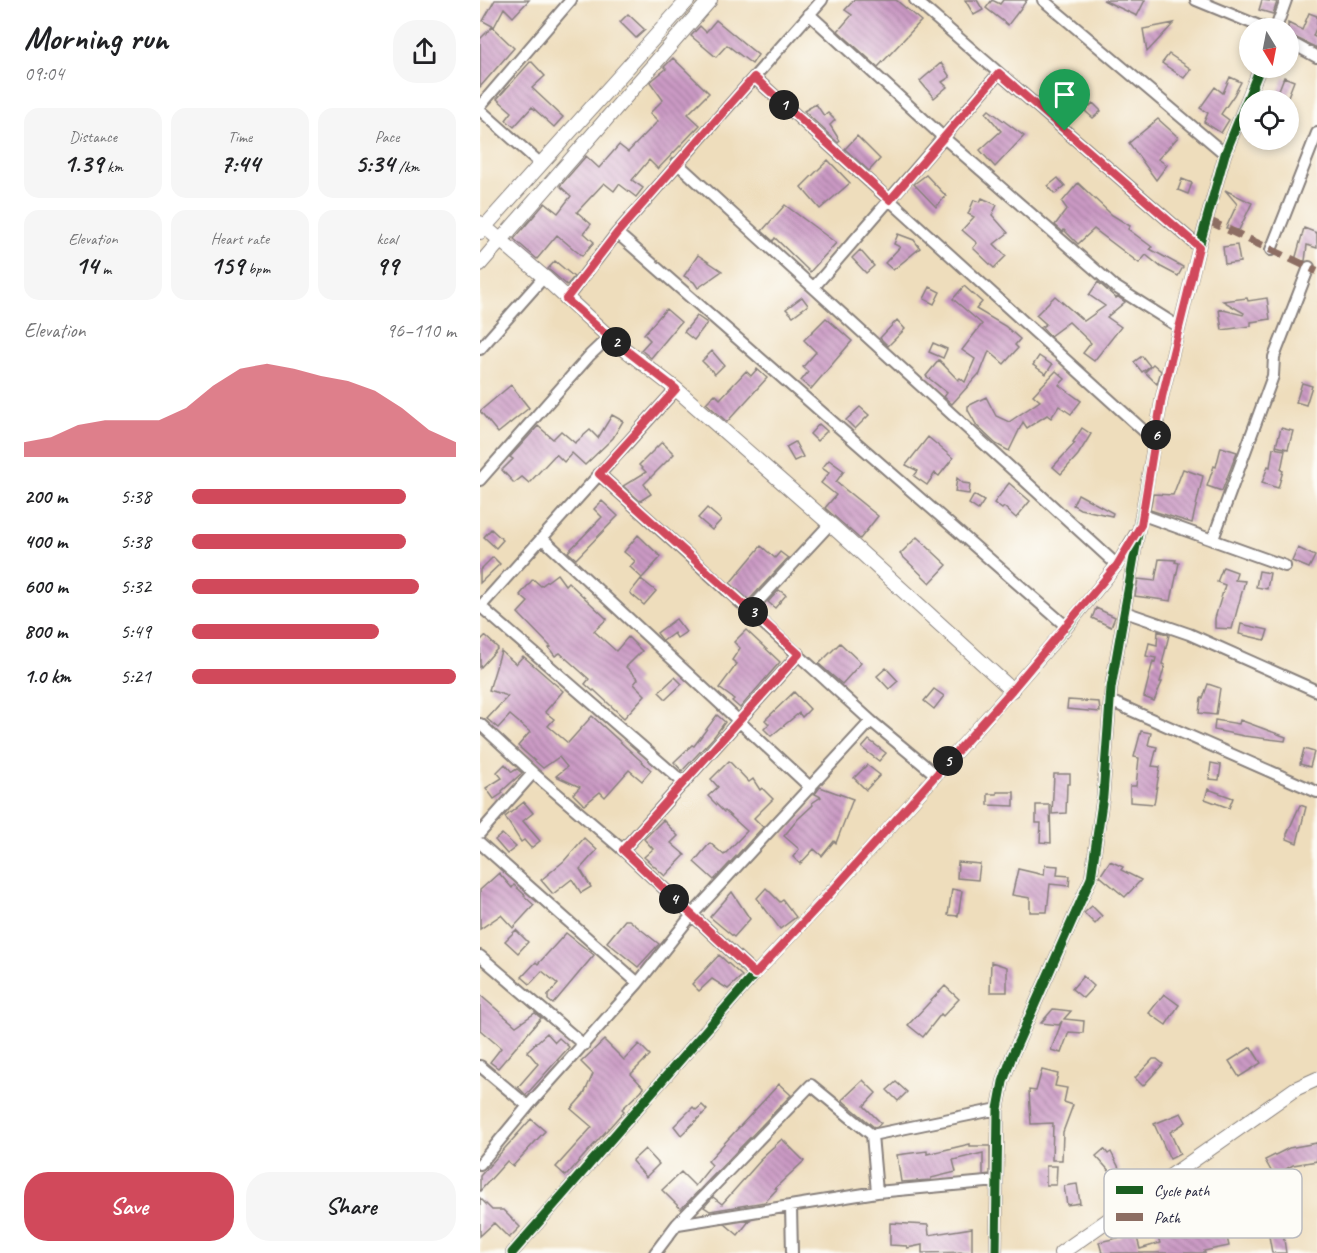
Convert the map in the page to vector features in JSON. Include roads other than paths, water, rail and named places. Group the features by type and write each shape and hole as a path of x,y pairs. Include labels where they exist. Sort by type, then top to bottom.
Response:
{"street":[{"path":"541,164 480,108 571,0"},
{"path":"480,264 710,0"},
{"path":"566,299 617,233 822,0"},
{"path":"915,0 1199,247"},
{"path":"1043,0 1225,154"},
{"path":"1196,0 1240,18"},
{"path":"1280,18 1286,0"},
{"path":"686,1 482,227 544,277 609,337 676,389 830,524 1012,690"},
{"path":"809,15 943,137 1114,286 1179,327"},
{"path":"1299,47 1317,57"},
{"path":"814,287 999,73"},
{"path":"754,77 1155,441"},
{"path":"996,1253 998,1109 1003,1082 1012,1056 1091,878 1103,796 1110,701 1162,397 1199,247 1225,154 1256,78"},
{"path":"1271,250 1317,133"},
{"path":"678,163 1117,565"},
{"path":"617,233 1067,627"},
{"path":"1212,539 1273,376 1274,357 1309,267"},
{"path":"480,350 544,277"},
{"path":"480,480 609,337"},
{"path":"676,389 480,606 684,783"},
{"path":"599,474 871,721 936,775"},
{"path":"1142,520 1212,539 1285,566"},
{"path":"512,1253 755,974 824,900 1067,627 1117,565 1142,520"},
{"path":"750,610 830,524"},
{"path":"542,538 811,788"},
{"path":"1125,612 1189,633 1317,691"},
{"path":"623,850 799,654"},
{"path":"1110,701 1317,792"},
{"path":"480,1164 528,1106 638,983 691,916 871,721"},
{"path":"480,724 623,850 755,974"},
{"path":"480,833 533,773"},
{"path":"480,843 638,983"},
{"path":"480,956 584,1045"},
{"path":"480,1066 528,1106"},
{"path":"1181,1169 1296,1089 1317,1079"},
{"path":"654,1253 677,1224 811,1085 872,1135 877,1192"},
{"path":"872,1135 998,1109"},
{"path":"677,1224 877,1192 997,1181"},
{"path":"791,1207 792,1253"},
{"path":"1061,1253 1104,1223"}]}
